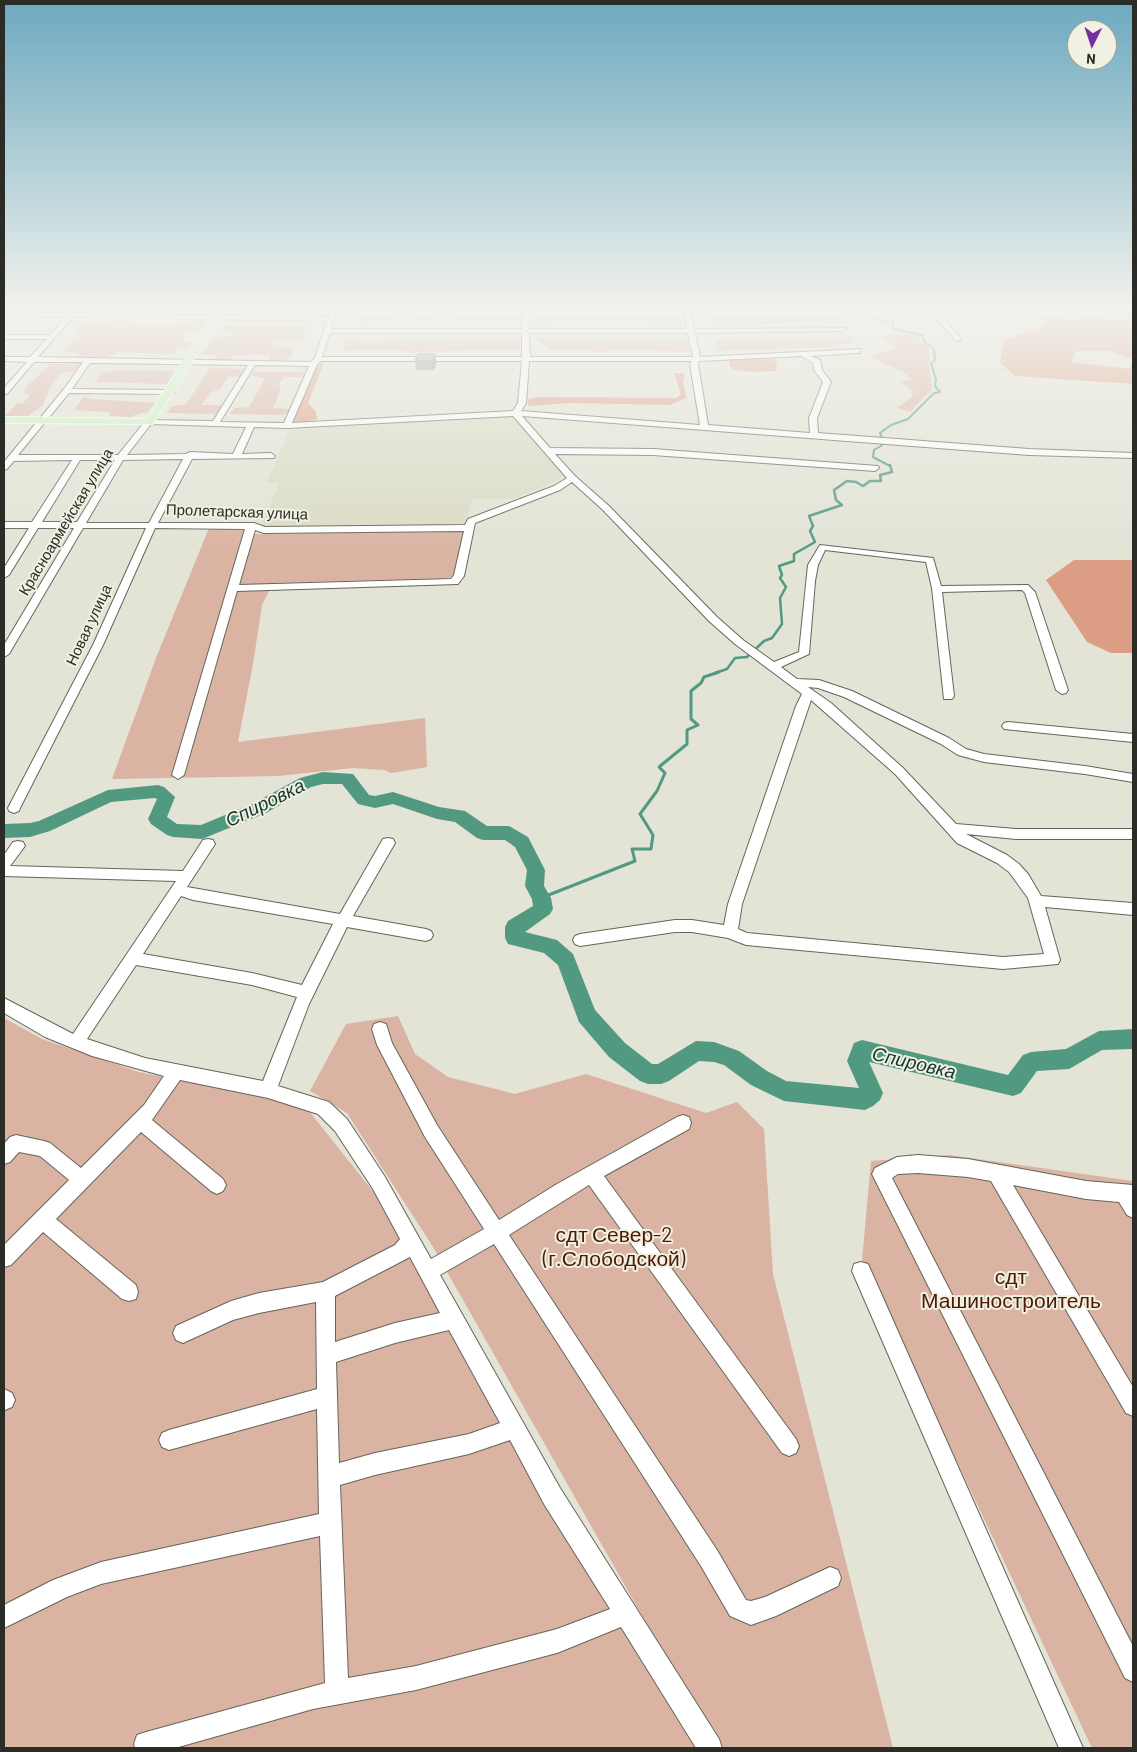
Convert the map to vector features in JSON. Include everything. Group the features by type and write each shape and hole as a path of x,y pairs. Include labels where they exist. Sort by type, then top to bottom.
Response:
{"main road":[{"name":"Красноармейская улица","path":"149,422 172,389"},
{"path":"4,420 149,422"}],"street":[{"path":"215,424 237,389"},
{"path":"287,426 304,389"},
{"path":"516,413 522,403 523,389"},
{"path":"698,389 704,427"},
{"path":"814,436 813,418 824,389"},
{"path":"4,467 67,391 170,392"},
{"path":"516,413 520,420 572,478 606,508 713,619 739,642 827,706 899,771 967,843 1002,859 1014,868 1023,878 1036,901 1053,960 993,962 746,939 730,932 692,926 675,926 580,940"},
{"path":"149,422 287,426 516,413 1029,452 1133,455"},
{"name":"Красноармейская улица","path":"4,654 121,456 149,422"},
{"path":"237,455 251,425"},
{"path":"548,451 653,452 875,468"},
{"path":"11,458 190,455 271,456"},
{"name":"Новая улица","path":"14,808 98,645 152,525 190,455"},
{"path":"4,575 78,457"},
{"path":"233,588 454,582 459,576 471,521 557,488 572,478"},
{"name":"Пролетарская улица","path":"4,525 250,526 264,530 469,528"},
{"path":"178,775 250,526"},
{"path":"774,666 804,654 810,581 813,565 823,547 930,560 937,588 948,696"},
{"path":"937,588 951,590 1024,588 1030,592 1062,690"},
{"path":"795,682 819,684 848,694 945,741 962,752 984,758 1085,770 1133,778"},
{"path":"730,932 735,904 802,706 809,692"},
{"path":"1008,726 1133,738"},
{"path":"951,828 1016,834 1133,834"},
{"path":"76,1042 208,844"},
{"path":"268,1090 307,993 343,921 388,844"},
{"path":"4,864 18,846"},
{"path":"4,871 186,876"},
{"path":"177,890 426,935"},
{"path":"1036,901 1133,910"},
{"path":"132,958 252,979 307,993"},
{"path":"4,1005 51,1032 76,1042 145,1065 268,1090 323,1108 341,1125 379,1184 552,1496 710,1748"},
{"path":"380,1029 385,1045 431,1131 709,1558 738,1608 751,1613 768,1608 830,1578"},
{"path":"4,1258 150,1111 177,1071"},
{"path":"140,1121 217,1185"},
{"path":"428,1271 497,1232 592,1174 683,1123"},
{"path":"4,1156 16,1143 44,1149 81,1179"},
{"path":"1130,1199 968,1168 918,1164 897,1166 881,1174 1133,1670"},
{"path":"592,1174 789,1446"},
{"path":"997,1174 1133,1406"},
{"path":"42,1219 129,1292"},
{"path":"183,1333 230,1312 259,1303 326,1291 402,1252 410,1240"},
{"path":"861,1271 1071,1748"},
{"path":"326,1291 330,1522 337,1692"},
{"path":"326,1355 395,1333 454,1319"},
{"path":"169,1440 327,1396"},
{"path":"329,1477 375,1464 469,1444 514,1428"},
{"path":"4,1617 61,1588 101,1573 330,1522"},
{"path":"146,1744 313,1697 416,1678 557,1641 626,1614"}],"shaded area":[{"path":"307,389 314,389 308,403 316,412 317,419 292,423"},
{"path":"679,389 684,389 686,398 670,405 570,403 528,406 528,399 539,397 676,398 681,394"},
{"path":"506,417 518,421 566,476 514,499 473,499 464,525 261,527 279,483 267,482 290,428"},
{"path":"1074,560 1133,560 1133,653 1111,653 1087,642 1046,580"}],"green space":[{"path":"26,389 50,389 43,405 28,416 5,416 16,404 23,403 30,395 24,393"},
{"path":"196,389 219,389 210,393 201,405 222,405 217,414 166,413 172,406 186,404"},
{"path":"259,389 281,389 273,408 290,409 284,415 229,414 235,408 249,407"},
{"path":"910,389 932,390 911,412 897,408 912,397 913,391"},
{"path":"83,397 157,403 148,413 141,413 130,417 109,416 110,412 74,410"},
{"path":"209,528 252,528 252,534 464,530 456,574 449,578 273,583 262,605 238,742 425,718 427,767 392,773 384,770 353,768 279,776 112,779 156,658"},
{"name":"сдт Север-2 (г.Слободской)","path":"398,1016 415,1054 448,1077 515,1094 586,1074 706,1113 737,1102 764,1129 773,1274 893,1748 717,1748 433,1247 347,1113 310,1091 346,1024"},
{"path":"4,1018 42,1039 139,1072 305,1106 430,1263 532,1444 715,1748 4,1748"},
{"name":"сдт Машиностроитель","path":"949,1155 1133,1181 1133,1748 1092,1748 862,1260 871,1161"}],"waterway":[{"path":"890,466 873,457 874,450 881,446 884,441 880,433 891,425 908,419 934,393 940,392 937,389"},
{"path":"715,673 727,669 735,658 747,657 764,641 772,638 782,624 780,598 786,587 780,578 782,575 779,566 794,561 794,554 815,542 810,531 813,526 809,516 842,505 836,500 834,490 847,481 856,482 863,486 870,481 881,481 880,475 892,472 890,465"},
{"path":"541,898 635,861 632,849 651,849 653,835 640,814 657,791 665,773 659,767 687,744 687,730 698,725 691,719 691,691 701,683 704,677 719,672"},
{"name":"Спировка","path":"4,831 30,830 44,826 108,796 158,791 166,797 157,819 173,830 202,832 260,808 306,782 323,778 347,778 364,800 375,802 393,798 437,813 459,816 483,833 509,833 522,842 536,870 534,886 541,898 543,909 515,927 515,938 550,946 566,960 586,1015 617,1050 648,1074 661,1074 696,1051 714,1052 731,1058 759,1078 784,1091 865,1099 872,1093 858,1061 862,1050 1013,1086 1031,1062 1069,1059 1099,1041 1133,1039"}]}
